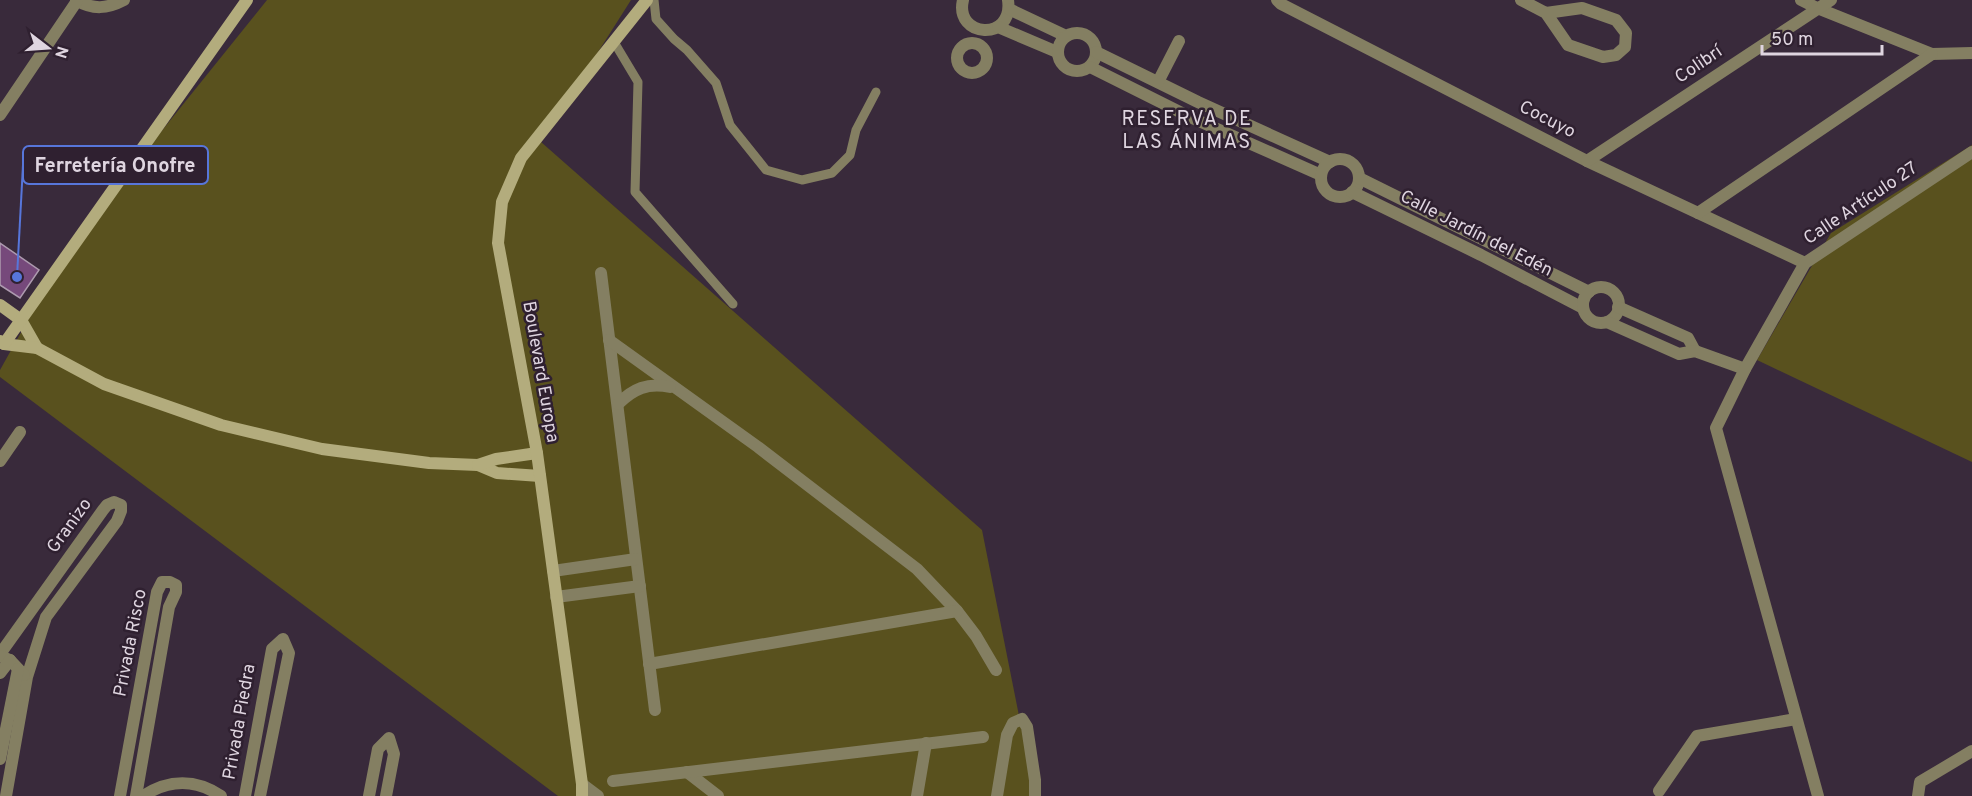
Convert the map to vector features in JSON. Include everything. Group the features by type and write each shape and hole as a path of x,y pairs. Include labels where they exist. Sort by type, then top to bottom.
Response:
{"street":[{"path":"0,115 77,0 89,7 101,8 114,6 124,0"},
{"path":"1,345 247,0"},
{"name":"Boulevard Europa","path":"582,790 537,453 498,243 502,202 521,158 647,0"},
{"path":"963,0 962,12 965,19 976,28 982,30 998,27 1057,52"},
{"name":"Cocuyo","path":"1277,0 1587,161 1805,263"},
{"path":"1521,0 1546,13 1568,45 1603,57 1616,55 1625,47 1626,33 1616,20 1582,8 1546,13"},
{"path":"1801,0 1932,54 1972,53"},
{"name":"Colibrí","path":"1587,161 1831,0"},
{"path":"998,27 1004,21 1009,4 1066,36"},
{"path":"980,45 982,30"},
{"path":"1077,32 1088,36 1096,52 1090,67 1078,72 1061,64 1057,52 1061,40 1077,32"},
{"path":"1158,82 1179,41"},
{"path":"1096,52 1329,162"},
{"path":"1698,213 1932,54"},
{"path":"1090,67 1190,117 1321,175"},
{"path":"1190,117 1198,102"},
{"name":"Calle Artículo 27","path":"1796,718 1716,428 1745,369 1805,263 1972,152"},
{"path":"1341,159 1355,167 1359,178 1355,188 1346,196 1333,196 1323,188 1321,175 1325,165 1329,162 1341,159"},
{"name":"Calle Jardín del Edén","path":"1359,178 1589,292"},
{"name":"Calle Jardín del Edén","path":"1352,192 1583,308"},
{"path":"1481,255 1489,242"},
{"path":"601,273 655,710"},
{"path":"1607,322 1615,315 1618,307 1615,295 1606,288 1600,287 1589,292 1583,302 1584,313 1592,321 1607,322 1679,354 1695,351 1745,369"},
{"path":"0,305 21,320 37,348"},
{"path":"1618,307 1688,339 1695,351"},
{"path":"609,340 758,447 917,569 957,611 976,636 996,670"},
{"path":"1,345 37,348 104,384 221,425 322,449 429,463 478,465 497,473 540,477"},
{"path":"618,404 629,393 643,386 659,384 674,387"},
{"path":"0,460 20,432"},
{"path":"478,465 496,459 537,453"},
{"name":"Granizo","path":"114,502 121,505 117,521 11,663 107,505 114,502"},
{"path":"553,571 636,559"},
{"name":"Privada Risco","path":"120,796 157,592 162,582 170,582 176,585 176,592 169,607 136,796"},
{"path":"556,597 640,586"},
{"path":"649,664 957,611"},
{"name":"Privada Piedra","path":"245,796 272,648 283,639 289,653 260,796"},
{"path":"0,673 11,663"},
{"path":"0,759 11,663"},
{"path":"6,796 11,663"},
{"path":"137,701 153,704"},
{"path":"1659,791 1697,736 1796,718 1818,796"},
{"path":"997,796 1008,735 1013,723 1022,719 1027,727 1035,780 1035,796"},
{"path":"256,736 271,740"},
{"path":"613,781 983,737"},
{"path":"369,796 378,749 389,738 394,754 386,796"},
{"path":"917,796 926,743"},
{"path":"1918,796 1920,782 1972,751"},
{"path":"687,772 718,796"},
{"path":"143,796 168,784 186,782 204,786 221,796"},
{"path":"582,790 598,796"}],"lane":[{"path":"654,0 656,19 716,83 730,125 766,170 802,180 832,173 850,154 856,130 876,92"},
{"path":"614,42 638,82 636,192 733,304"}],"shaded area":[{"path":"267,0 631,0 541,142 982,530 1035,796 558,796 0,377 0,370 48,284 123,179"},
{"path":"1972,145 1972,462 1757,360 1831,233"}],"building":[{"path":"0,243 39,270 20,298 0,285"}],"place":[{"name":"Ferretería Onofre","path":"17,277"}],"district":[{"name":"RESERVA DE LAS ÁNIMAS","path":"1187,132"}]}
